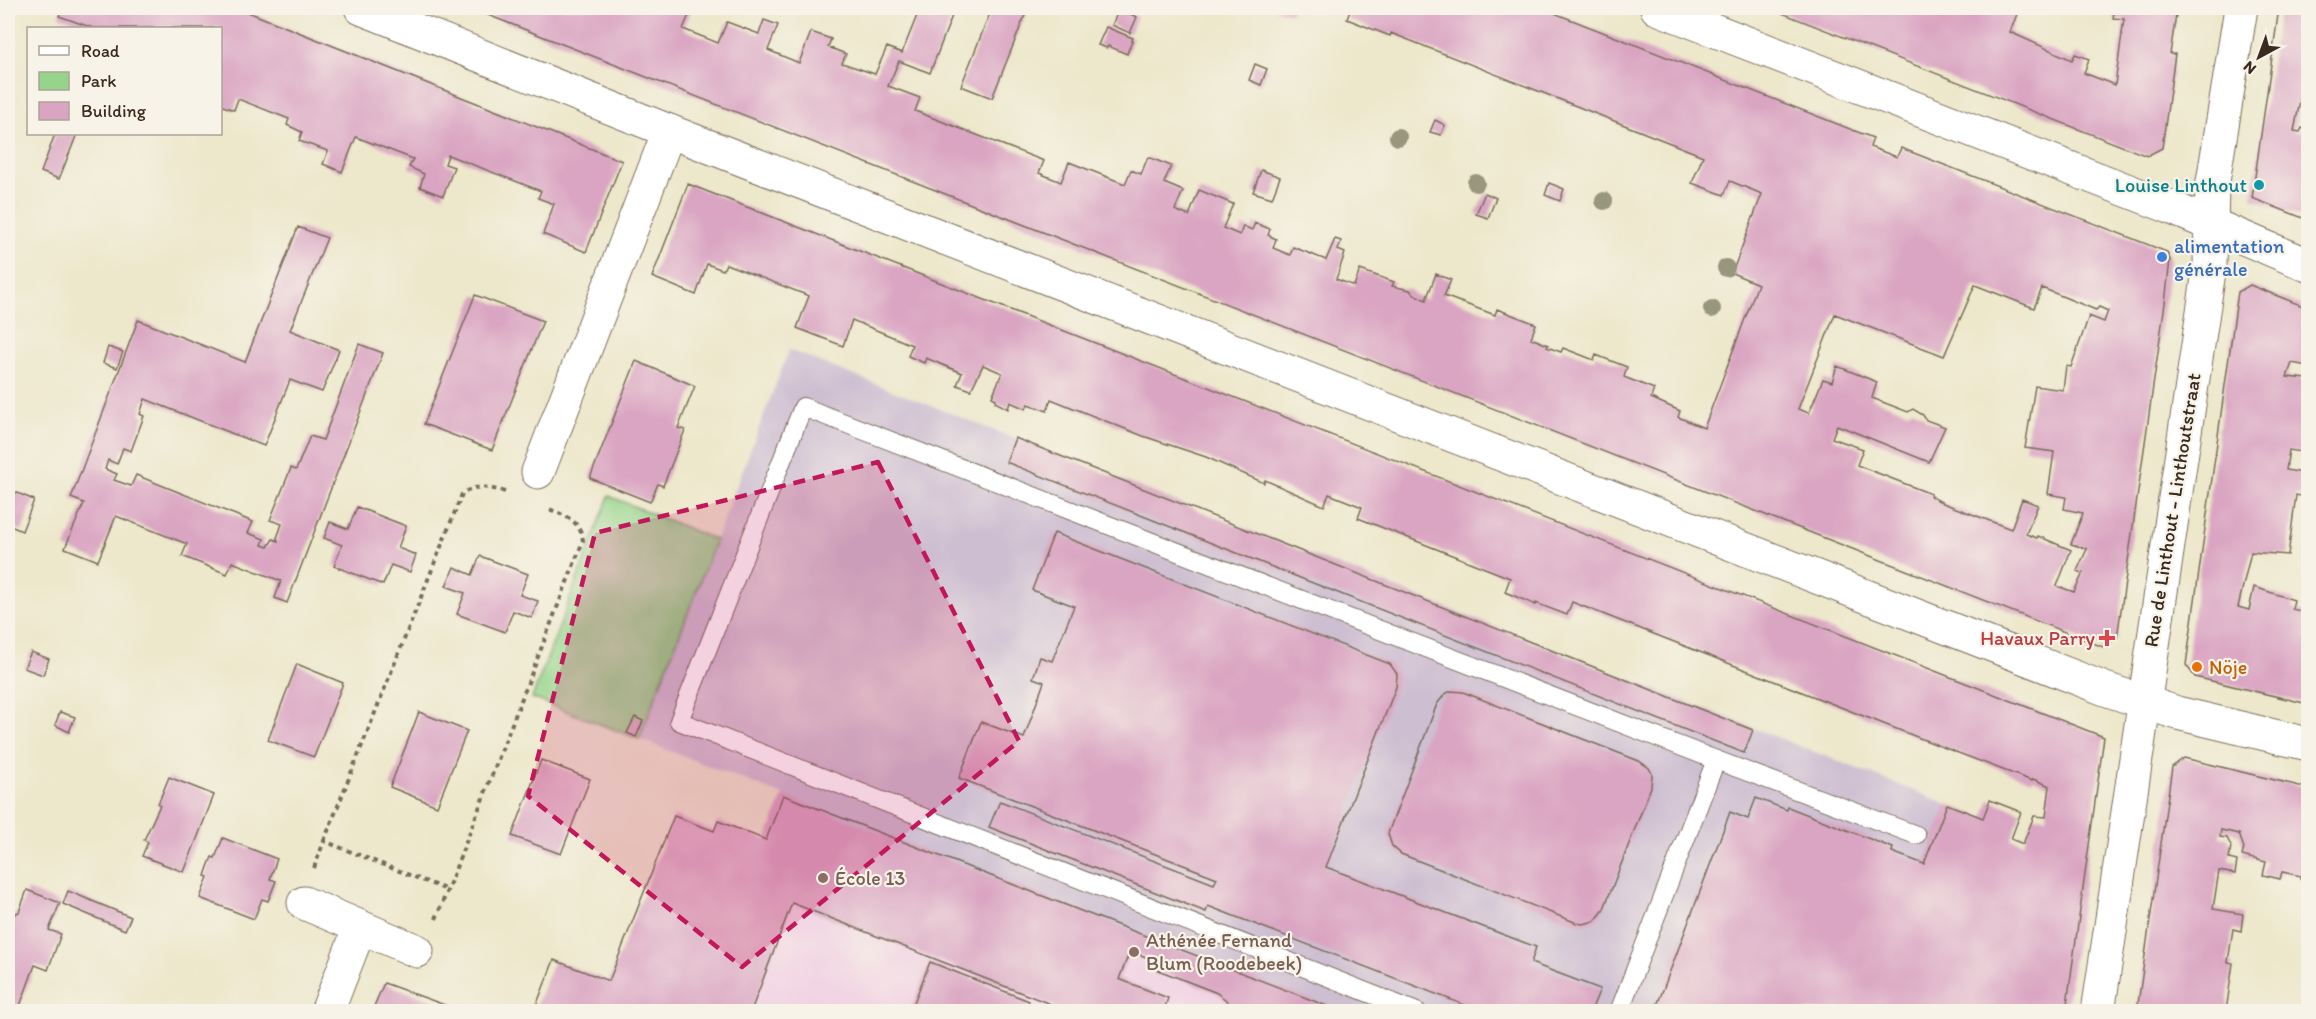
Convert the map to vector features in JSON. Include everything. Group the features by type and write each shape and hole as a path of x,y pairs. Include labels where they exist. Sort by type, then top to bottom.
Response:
{"street":[{"path":"361,8 669,131 1478,446 2145,702 2177,713 2308,744"},
{"path":"1657,8 2170,207 2308,265"},
{"name":"Rue de Linthout - Linthoutstraat","path":"2098,1011 2210,265 2212,188 2241,8"},
{"path":"527,484 669,131"},
{"path":"304,903 360,927 425,938"},
{"path":"327,1011 360,927"}],"lane":[{"path":"1417,1011 679,721 803,406 1716,760 1916,835"},
{"path":"1618,1011 1716,760"}],"path":[{"path":"304,903 324,841 462,494 475,487 527,484"},
{"path":"425,938 447,891 583,541 582,532 576,522 543,506"},
{"path":"324,841 447,891"}],"highlighted area":[{"path":"878,462 1019,741 742,967 528,796 595,533"}],"shaded area":[{"path":"789,350 1983,818 1990,800 2021,812 2012,839 2086,868 2066,1011 1337,1011 639,739"},
{"name":"École 13","path":"783,795 1341,1012 534,1012 554,960 609,981 714,831 718,821 766,840"}],"green space":[{"path":"609,496 716,540 639,739 532,698"}],"building":[{"path":"62,8 238,8 622,161 586,252 543,234 554,204 538,198 541,191 448,155 445,164 454,167 443,196 420,187 424,174 409,167 413,159 356,137 342,172 323,164 328,151 299,141 302,132 287,125 289,119 238,99 234,110 222,106 222,27 90,27 59,16"},
{"path":"470,8 692,8 683,29 718,43 727,22 759,34 764,20 778,25 768,50 799,63 811,32 831,39 828,47 846,54 842,63 875,74 887,47 902,53 920,8 955,8 930,73 899,61 888,86 920,98 915,111 1044,161 1039,173 1061,182 1069,162 1125,184 1131,170 1141,174 1148,157 1171,166 1164,183 1183,191 1175,210 1189,216 1199,190 1233,204 1223,228 1240,235 1243,226 1252,230 1255,223 1270,229 1268,235 1276,239 1273,248 1290,255 1293,247 1326,260 1335,239 1341,241 1338,250 1345,253 1336,279 1354,286 1360,270 1394,282 1392,286 1410,290 1413,294 1426,300 1436,274 1451,280 1444,296 1495,315 1497,309 1536,324 1531,338 1548,345 1547,347 1561,352 1563,348 1594,360 1596,355 1627,367 1624,377 1654,389 1651,398 1680,411 1678,417 1704,428 1758,284 1732,273 1762,194 1730,181 1724,195 1692,183 1703,156 1391,33 1390,36 1347,19 1351,8 1544,9 1873,138 1870,147 1897,157 1901,148 2167,252 2170,260 2165,303 2117,638 2103,647","holes":["1975,285 2034,308 2042,288 2096,310 2099,307 2108,311 2104,322 2089,316 2071,367 2066,366 2063,390 2035,386 2025,448 2054,452 2048,494 2066,497 2064,509 2083,513 2071,544 2087,549 2077,571 2083,573 2074,592 2057,586 2071,550 2038,536 2037,538 2026,534 2038,505 2022,499 2011,529 1943,503 1930,496 1931,494 1857,465 1863,449 1832,438 1837,425 1929,462 1945,427 1926,420 1923,415 1913,409 1908,412 1872,398 1877,382 1837,366 1832,382 1823,379 1809,413 1798,409 1835,314 1944,356"]},
{"path":"992,8 1028,8 992,98 961,86"},
{"path":"1274,8 1293,8 1290,14"},
{"path":"1769,8 1930,8 1953,14 1956,8 2015,8 2019,9 2010,32 2072,60 2075,54 2089,59 2084,73 2115,85 2124,19 2113,18 2115,8 2177,8 2170,54 2175,54 2162,148 2147,156"},
{"path":"2279,8 2308,8 2308,86 2303,86 2294,131 2300,132 2302,128 2308,131 2308,220 2252,198"},
{"path":"1119,9 1137,17 1130,33 1112,25"},
{"path":"1106,27 1133,38 1127,54 1108,46 1107,48 1098,45"},
{"path":"1255,64 1267,69 1261,85 1249,80"},
{"path":"1435,120 1445,125 1441,135 1430,132"},
{"path":"55,135 77,135 59,179 41,172"},
{"path":"1261,170 1280,177 1272,198 1253,192"},
{"path":"1549,183 1564,189 1560,201 1545,195"},
{"path":"688,184 2104,737 2066,1011 1655,1011 1730,812 1748,819 1756,798 1787,810 1788,807 1893,848 1892,852 1924,864 1947,804 1983,818 1990,800 2021,812 2011,839 2023,844 2034,816 2046,817 2050,786 1940,746 1572,602 1567,615 1536,603 1536,605 1505,592 1510,578 1358,518 1362,507 1329,494 1324,506 1265,480 1264,483 1206,457 1143,436 1051,399 1047,411 1028,404 1026,409 1010,402 1008,409 995,402 996,399 992,397 1002,373 983,365 971,390 957,385 962,373 926,358 924,363 908,356 912,345 852,320 843,346 797,328 809,296 726,264 723,270 707,264 696,295 652,277"},
{"path":"1485,193 1496,198 1488,218 1476,214"},
{"path":"298,227 327,238 290,330 339,350 322,392 290,380 264,446 145,399 140,414 144,416 131,451 123,448 117,464 108,460 105,469 117,474 114,480 131,486 136,475 253,522 248,533 264,539 262,545 268,547 273,539 278,541 282,524 270,520 291,468 296,470 310,436 323,440 359,344 383,353 287,603 275,598 281,581 232,562 227,574 182,556 187,544 116,516 98,561 65,548 84,503 71,498 138,320 245,362"},
{"path":"2250,285 2308,308 2308,366 2292,363 2287,377 2308,379 2308,446 2303,446 2302,452 2289,450 2286,470 2308,474 2308,497 2296,495 2288,555 2251,552 2238,607 2249,610 2254,587 2294,600 2292,609 2308,613 2308,704 2195,677 2186,665 2238,292"},
{"path":"475,295 543,321 492,450 424,424"},
{"path":"108,347 123,352 117,368 103,363"},
{"path":"636,361 695,386 678,428 685,430 663,486 658,484 650,502 590,478"},
{"path":"1015,438 1753,730 1744,753 1006,462"},
{"path":"8,489 34,500 22,531 8,525"},
{"path":"357,507 406,526 398,548 416,555 410,572 391,565 383,585 334,566 342,545 324,538 330,522 348,529"},
{"path":"1054,533 1390,664 1397,674 1396,687 1326,867 1536,947 1531,963 1600,989 1591,1011 1480,1011 1208,906 1206,912 989,827 1000,801 1214,884 1217,878 959,778 981,722 1024,738 1044,682 1033,678 1040,657 1052,661 1074,606 1032,590"},
{"path":"480,556 528,574 520,595 538,601 532,618 513,611 505,632 457,614 465,593 446,586 454,567 472,575"},
{"path":"31,652 49,659 43,675 24,668"},
{"path":"297,664 343,683 314,757 268,740"},
{"path":"1451,691 1463,692 1639,761 1649,768 1652,774 1651,787 1603,911 1595,921 1577,923 1401,854 1392,846 1388,834 1437,704 1445,694"},
{"path":"60,712 75,717 69,732 55,725"},
{"path":"419,712 467,731 437,806 390,787"},
{"path":"635,717 643,721 636,737 627,733"},
{"path":"2184,758 2308,788 2308,881 2300,879 2301,876 2282,872 2280,879 2263,875 2266,862 2242,856 2244,848 2239,834 2221,830 2220,837 2227,838 2231,846 2229,859 2237,861 2235,874 2219,871 2213,909 2243,914 2241,931 2233,929 2228,962 2233,963 2226,1011 2137,1011 2172,767"},
{"path":"541,760 590,779 561,854 512,836"},
{"path":"169,777 214,795 184,872 142,856 148,842 144,840 160,805 158,804"},
{"name":"École 13","path":"783,795 1340,1011 1232,1011 1226,1000 1217,993 1148,966 1151,959 1130,951 1119,979 1168,998 1165,1007 1174,1011 1056,1011 1058,1007 792,903 751,1011 534,1011 554,960 609,981 674,816 714,831 718,821 766,840"},
{"path":"223,838 277,859 270,879 276,881 268,901 262,899 254,919 200,898 208,877 205,876 208,867 212,857 215,858"},
{"path":"27,890 60,903 49,930 61,934 48,970 35,965 20,1006 34,1011 8,1011 8,917 19,912"},
{"path":"68,891 131,917 125,930 63,904"},
{"path":"930,962 1029,1001 1025,1011 911,1010"},
{"path":"384,983 453,1008 452,1011 372,1011"}],"place":[{"name":"Louise Linthout","path":"2259,185"},
{"name":"alimentation générale","path":"2162,257"},
{"name":"Havaux Parry","path":"2107,638"},
{"name":"Nöje","path":"2197,667"},
{"name":"École 13","path":"823,878"},
{"name":"Athénée Fernand Blum (Roodebeek)","path":"1134,952"}]}
